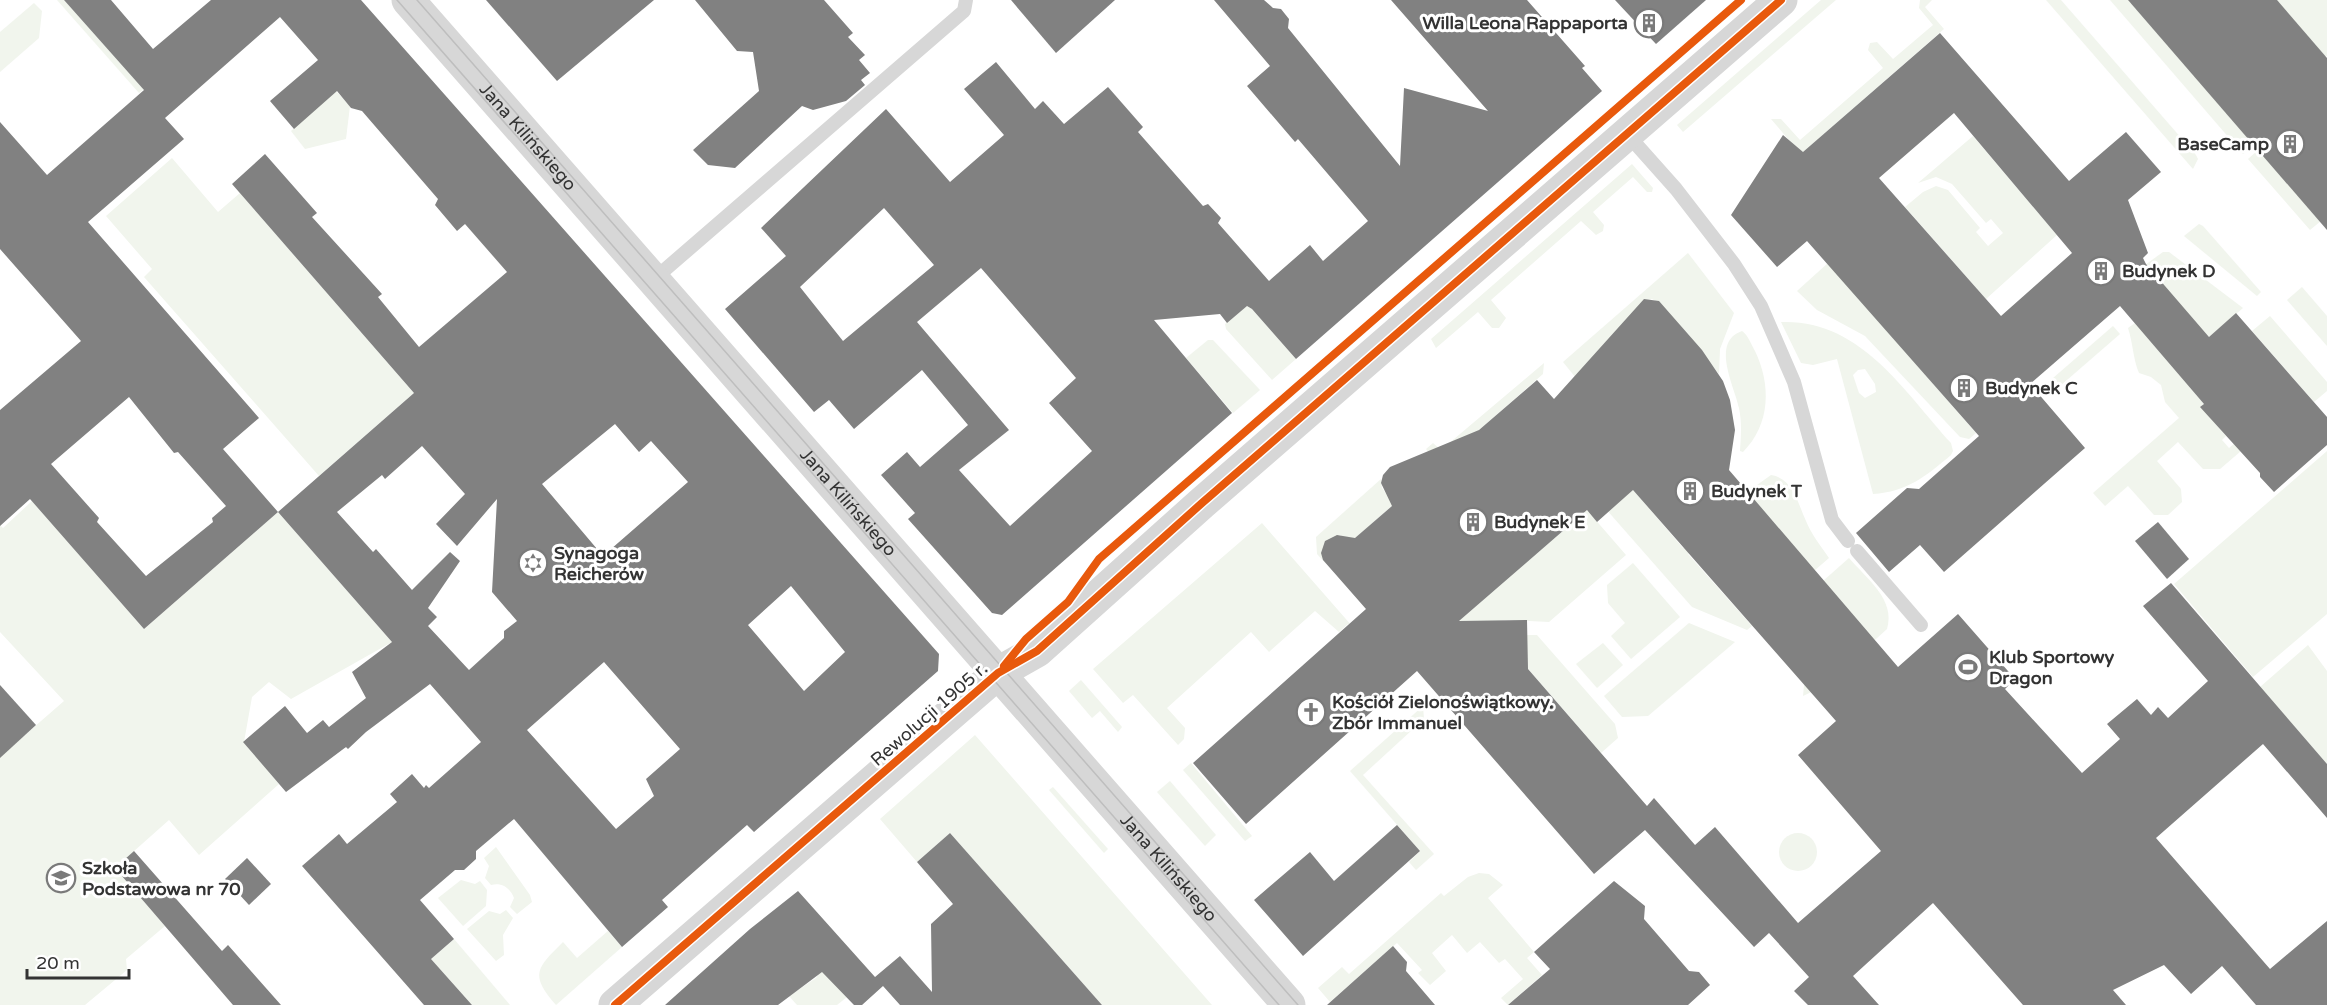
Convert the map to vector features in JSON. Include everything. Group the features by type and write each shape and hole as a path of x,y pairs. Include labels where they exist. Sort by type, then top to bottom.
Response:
{"street":[{"name":"Jana Kilińskiego","path":"408,0 1289,1005"},
{"name":"Rewolucji 1905 r.","path":"615,1005 998,673 1037,651 1202,503 1781,0"}],"lane":[{"path":"653,280 964,11 966,0"},
{"path":"1628,134 1676,189 1734,264 1761,306 1794,382 1832,520 1921,625"}],"shaded area":[{"path":"57,0 64,0 144,89 139,93"},
{"path":"1821,0 1836,0 1683,132 1677,125"},
{"path":"1920,0 1932,0 1925,7 1944,29 1801,154 1771,119 1781,119 1800,140 1883,68 1868,50 1870,43 1877,42 1893,59 1933,25 1919,8"},
{"path":"2046,0 2061,0 2196,155 2198,159 2193,169"},
{"path":"2110,0 2130,0 2255,144 2243,154"},
{"path":"2275,0 2327,0 2327,56 2325,57"},
{"path":"34,3 42,11 39,38 0,72 0,32"},
{"path":"336,91 350,106 346,139 305,149 291,131"},
{"path":"1973,136 2057,235 1986,299 1905,207 1923,192 1936,186 1948,190 1980,228 1976,232 1988,246 2003,233 1991,219 1986,223 1952,184 1936,177 1918,183"},
{"path":"2259,149 2321,221 2310,230 2248,159"},
{"path":"172,158 218,212 240,193 414,393 319,476 144,277 152,269 106,216"},
{"path":"1632,164 1653,188 1652,192 1647,192 1633,177 1593,212 1604,225 1603,231 1596,235 1581,221 1491,300 1506,318 1499,328 1492,328 1478,312 1436,348 1431,339"},
{"path":"2199,224 2261,292 2257,296 2184,236"},
{"path":"2163,252 2169,252 2243,308 2209,337 2145,265"},
{"path":"1688,253 1734,313 1720,349 1719,374 1661,304 1652,299 1643,301 1576,378 1563,362"},
{"path":"1828,263 1976,433 1969,439 1960,437 1865,336 1817,310 1797,291"},
{"path":"2302,287 2327,316 2327,346 2287,300"},
{"path":"1247,306 1296,359 1272,380 1226,329 1225,324"},
{"path":"2270,316 2327,382 2327,391 2314,402 2252,331"},
{"path":"1781,322 1809,324 1834,332 1857,345 1878,361 1951,443 1953,451 1951,455 1915,482 1896,490 1873,494 1837,359 1813,365 1801,363","holes":["1865,369 1875,384 1876,392 1865,398 1859,393 1853,375 1858,370"]},
{"path":"2135,323 2204,404 2201,407 2226,436 2222,440 2229,448 2235,443 2241,451 2220,469 2203,469 2178,442 2157,461 2181,489 2182,502 2168,515 2154,515 2128,486 2105,506 2093,493 2179,418 2165,402 2161,385 2151,377 2139,373 2128,328"},
{"path":"2113,326 2120,334 2052,393 2045,385"},
{"path":"1742,331 1755,351 1766,390 1766,403 1759,429 1743,452 1740,451 1739,408 1726,355 1727,345"},
{"path":"1208,340 1213,340 1260,390 1233,413 1186,358"},
{"path":"1544,363 1543,374 1439,465 1426,449 1433,443 1441,450"},
{"path":"2327,451 2327,614 2253,677 2174,584"},
{"path":"1771,475 1785,481 1790,486 1811,531 1829,558 1814,571 1747,492"},
{"path":"1623,478 1683,548 1705,538 1688,554 1752,626 1747,630 1692,607 1598,500"},
{"path":"1381,479 1382,488 1394,504 1352,541 1340,535 1327,540 1323,559 1327,565 1317,554 1316,537"},
{"path":"32,501 144,629 278,512 392,642 291,699 269,682 252,697 244,742 279,784 199,855 169,820 115,868 165,926 126,959 127,970 85,1005 0,1005 0,737 10,748 64,701 0,632 0,525 3,528"},
{"path":"1587,510 1626,555 1549,622 1507,620 1453,626"},
{"path":"1262,523 1373,650 1348,624 1339,632 1315,611 1269,652 1251,632 1167,708 1185,728 1184,739 1178,745 1133,695 1123,703 1093,669"},
{"path":"1849,558 1884,599 1889,618 1887,629 1824,686 1803,696 1804,685 1865,630 1823,581"},
{"path":"1633,563 1680,617 1631,659 1611,636 1625,623 1608,603 1607,585"},
{"path":"1689,623 1735,642 1648,716 1622,717 1604,696"},
{"path":"1537,635 1615,724 1618,738 1601,753 1502,639"},
{"path":"1603,643 1623,665 1597,688 1576,664"},
{"path":"2308,645 2327,671 2327,764 2260,687"},
{"path":"1081,680 1122,727 1118,732 1100,711 1092,718 1069,691"},
{"path":"1423,706 1424,719 1363,775 1434,854 1416,870 1409,862 1420,851 1350,771"},
{"path":"975,735 1212,1005 1102,1005 950,833 917,862 880,819"},
{"path":"1191,763 1252,836 1245,841 1183,770"},
{"path":"1170,781 1216,835 1205,846 1157,792"},
{"path":"1053,787 1108,849 1104,853 1049,790"},
{"path":"1798,833 1812,838 1817,852 1812,866 1798,871 1784,866 1779,852 1784,838"},
{"path":"496,847 530,895 532,902 517,914 510,907 514,898 510,891 502,885 491,885 485,878 489,866 484,858"},
{"path":"1479,873 1489,874 1503,885 1488,898 1534,952 1527,958 1542,975 1508,1005 1501,998 1523,979 1505,959 1499,963 1480,942 1467,953 1452,935 1432,953 1446,971 1430,985 1418,973 1422,970 1397,943 1330,1002 1318,988 1342,967 1349,974 1441,893 1444,896 1468,877"},
{"path":"461,880 475,884 480,881 487,890 486,906 463,926 438,898"},
{"path":"506,910 513,918 503,935 504,955 496,961 467,929 489,911 500,914"},
{"path":"608,931 622,947 556,1005 539,978 542,965 563,942 577,958"},
{"path":"454,939 510,1005 472,1005 431,959"},
{"path":"825,964 847,997 837,1005 797,1005 789,996 816,978"}],"building":[{"path":"64,0 111,0 153,49 211,0 361,0 939,654 938,671 754,832 747,825 662,900 668,907 622,947 514,819 476,851 476,859 464,870 455,870 420,900 454,939 431,959 472,1005 424,1005 302,866 339,834 347,844 397,802 390,794 412,774 424,788 426,785 429,788 481,742 430,684 366,732 348,749 346,747 286,792 243,742 285,706 307,733 323,720 329,727 366,698 352,672 392,642 278,512 144,629 30,499 0,526 0,410 81,341 0,249 0,122 47,175 144,90","holes":["280,17 318,60 270,101 294,129 337,91 351,108 362,111 438,199 435,205 457,231 465,224 507,272 419,347 378,297 382,294 312,217 317,213 265,154 232,184 414,393 278,512 223,449 259,418 88,222 184,139 165,118","129,397 174,453 178,452 226,506 212,518 213,522 146,576 97,522 99,518 51,464","615,424 639,452 651,441 688,482 603,556 542,484","422,446 465,494 436,524 457,546 497,499 492,592 517,621 504,631 504,638 469,670 428,626 437,617 428,608 460,561 450,552 412,590 376,549 373,552 337,512 382,475 385,479","791,586 845,652 804,691 748,625","604,662 680,749 646,779 654,796 616,829 527,730"]},
{"path":"486,0 654,0 557,81"},
{"path":"695,0 824,0 853,33 848,37 865,55 859,60 870,73 861,80 865,85 846,101 813,110 802,106 735,168 708,165 693,150 759,91 753,52 737,51"},
{"path":"1011,0 1115,0 1056,53"},
{"path":"1214,0 1264,0 1273,8 1281,9 1289,19 1288,28 1400,166 1404,88 1488,111 1391,0 1527,0 1585,66 1582,68 1602,91 1296,359 1247,306 1227,323 1220,314 1154,320 1232,413 1002,615 992,613 908,519 915,513 881,475 907,452 920,467 968,425 922,370 854,429 829,400 814,412 725,309 786,256 761,228 886,109 950,182 1004,135 964,89 996,62 1035,109 1043,101 1064,124 1108,87 1143,127 1138,132 1203,206 1208,204 1221,218 1218,223 1269,281 1310,245 1323,261 1368,221 1298,139 1295,142 1247,86 1270,66","holes":["884,208 934,265 843,341 800,287","981,268 1076,378 1049,403 1092,451 1010,526 959,470 1009,430 917,322"]},
{"name":"Willa Leona Rappaporta","path":"1615,0 1706,0 1656,44"},
{"name":"BaseCamp","path":"2128,0 2277,0 2327,58 2327,230"},
{"path":"1940,33 2069,181 2126,132 2161,172 2128,200 2148,253 2143,258 2146,264 2209,337 2236,313 2327,417 2327,445 2274,492 2260,477 2260,473 2200,407 2204,404 2120,306 2030,384 2085,448 1944,572 1920,545 1889,572 1856,533 1907,488 1919,489 1979,436 1807,241 1777,267 1731,215 1783,135 1803,152","holes":["1954,113 2072,253 2001,316 1879,178"]},
{"path":"1644,299 1659,301 1702,350 1723,381 1730,400 1735,430 1729,470 1898,667 1958,614 2015,679 2005,689 2082,773 2120,739 2107,724 2137,699 2151,715 2158,707 2168,718 2208,681 2143,606 2171,583 2327,764 2327,818 2263,744 2156,838 2270,969 2327,921 2327,1005 2256,1005 2222,966 2191,994 2164,965 2113,990 2126,1005 2023,1005 1933,903 1853,976 1879,1005 1808,1005 1794,991 1809,977 1769,933 1754,947 1645,830 1594,874 1417,671 1246,824 1193,763 1366,609 1323,560 1321,553 1325,541 1337,535 1355,538 1392,506 1381,483 1383,475 1390,467 1479,430 1537,380 1554,399","holes":["1633,490 1836,721 1798,755 1881,851 1798,923 1715,827 1695,845 1654,798 1647,806 1528,669 1527,620 1459,621 1587,510 1597,522"]},
{"path":"2158,522 2189,559 2167,579 2135,541"},
{"path":"0,685 36,725 0,758"},
{"path":"1397,825 1420,851 1303,956 1254,900 1310,852 1334,881"},
{"path":"950,833 1102,1005 900,1005 883,986 862,1005 854,1005 822,972 778,1005 665,1005 750,929 798,891 875,977 900,956 932,992 931,924 953,904 917,862"},
{"path":"134,851 222,951 228,945 281,1005 233,1005 115,868"},
{"path":"247,858 271,884 249,905 225,879"},
{"path":"1614,881 1645,906 1644,919 1689,971 1699,972 1710,985 1688,1005 1508,1005 1550,969 1534,952"},
{"path":"1393,946 1407,962 1406,971 1435,1005 1327,1005"}],"tram line":[{"path":"397,0 1279,1005"},
{"path":"417,0 1298,1005"}],"cycle path":[{"path":"1004,666 1026,639 1068,602 1099,559 1741,0"},
{"path":"615,1005 998,673 1037,651 1202,503 1781,0"}],"place":[{"name":"Willa Leona Rappaporta","path":"1649,23"},
{"name":"BaseCamp","path":"2290,144"},
{"name":"Budynek D","path":"2101,271"},
{"name":"Budynek C","path":"1964,388"},
{"name":"Budynek T","path":"1690,491"},
{"name":"Budynek E","path":"1473,522"},
{"name":"Synagoga Reicherów","path":"533,563"},
{"name":"Klub Sportowy Dragon","path":"1968,667"},
{"name":"Kościół Zielonoświątkowy. Zbór Immanuel","path":"1311,712"},
{"name":"Szkoła Podstawowa nr 70","path":"61,878"}]}
